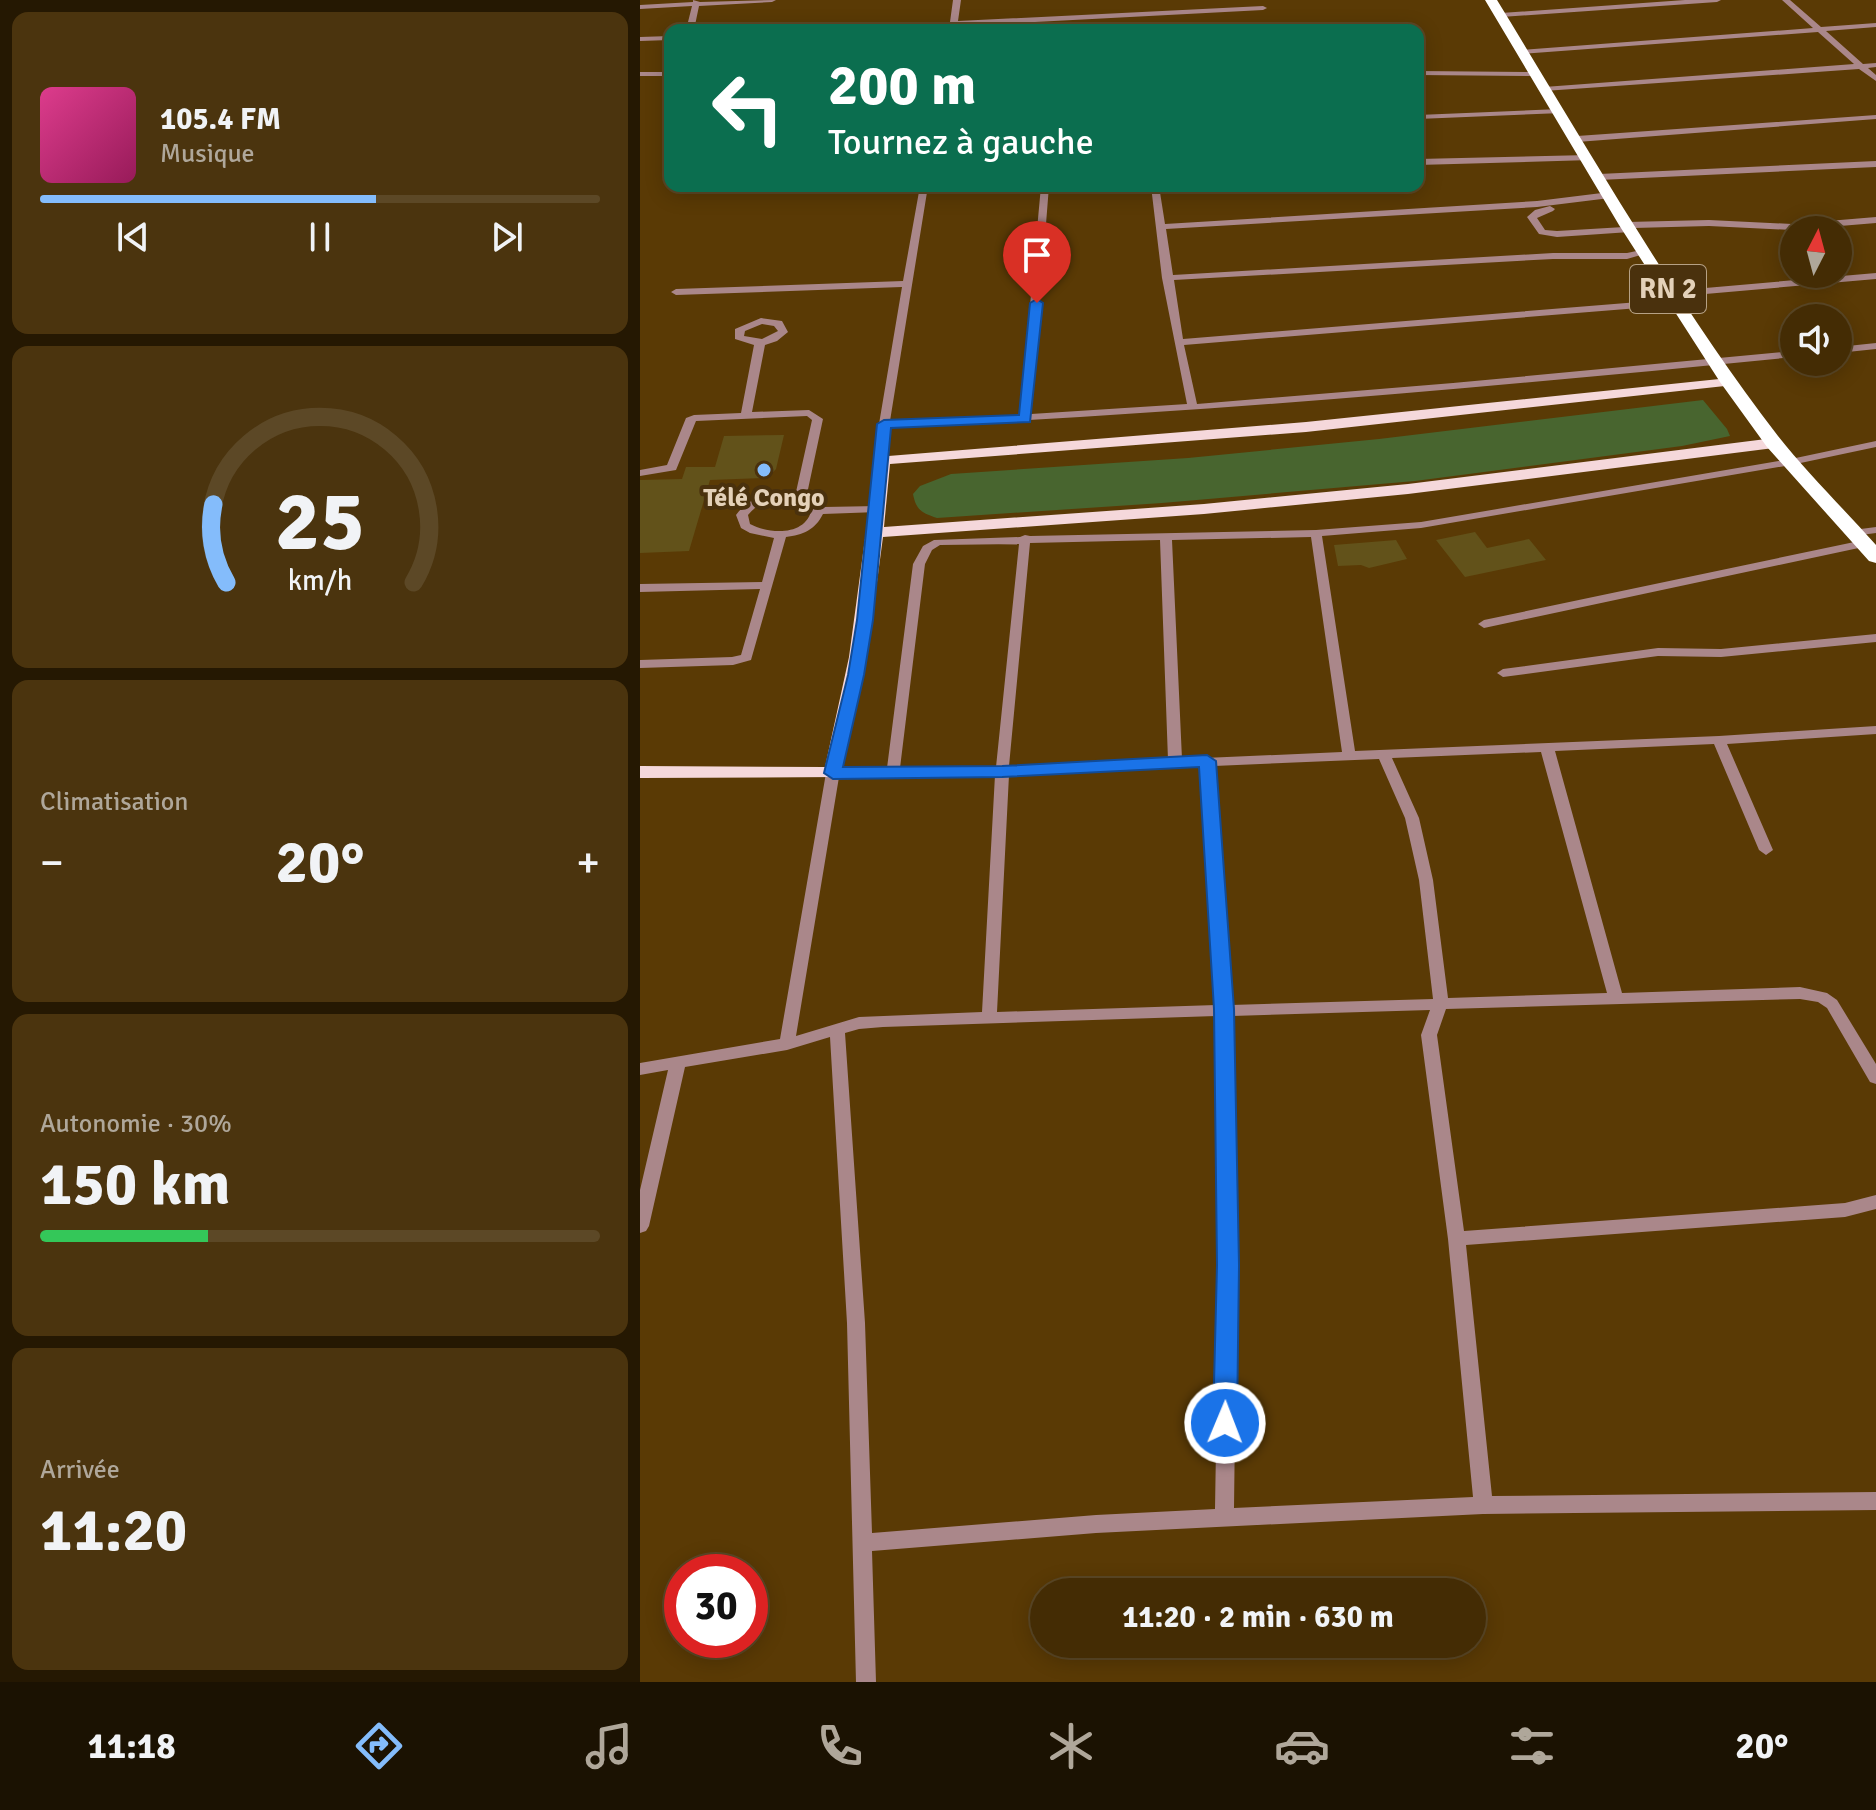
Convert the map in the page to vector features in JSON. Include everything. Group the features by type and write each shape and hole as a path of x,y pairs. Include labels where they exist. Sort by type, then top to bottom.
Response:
{"highway":[{"name":"RN 2","path":"1496,7 1628,227 1729,382 1774,443 1864,545"}],"main road":[{"path":"640,772 833,773 856,675 876,533 882,460 1301,429 1729,382"},
{"path":"876,533 1204,509 1408,489 1774,443"}],"street":[{"path":"640,7 772,0"},
{"path":"954,24 957,0"},
{"path":"1205,0 1209,11"},
{"path":"1496,7 1717,0"},
{"path":"1786,0 1876,79"},
{"path":"692,24 697,2"},
{"path":"1002,24 1263,8"},
{"path":"1522,52 1876,25"},
{"path":"640,39 664,38"},
{"path":"1424,73 1540,82 1876,65"},
{"path":"640,74 664,74"},
{"path":"1424,117 1559,111"},
{"path":"1577,139 1876,117"},
{"path":"1424,162 1588,158"},
{"path":"1599,177 1876,164"},
{"path":"882,460 884,424 923,192"},
{"path":"1025,419 1044,192"},
{"path":"1156,192 1178,342 1193,408"},
{"path":"1159,227 1612,199"},
{"path":"1612,199 1546,209 1532,217 1542,232 1557,234 1709,223 1792,227 1876,220"},
{"path":"1167,278 1553,256 1627,256 1646,252"},
{"path":"1178,342 1674,298 1876,276"},
{"path":"676,292 907,284"},
{"path":"746,415 760,342"},
{"path":"1852,349 1876,346"},
{"path":"884,424 1193,408 1780,355"},
{"path":"640,473 672,468 690,420 694,418 809,413 818,419 801,496"},
{"path":"893,773 921,555 931,545 945,540 1316,533 1463,519 1791,462 1876,444"},
{"path":"780,495 801,496 814,502 818,511 817,517 803,529 781,535 751,531 745,526 742,515 760,500 780,495"},
{"path":"818,511 878,509"},
{"path":"1484,624 1864,545 1876,530"},
{"path":"1316,533 1349,754"},
{"path":"640,664 733,661 747,657 781,535"},
{"path":"1166,536 1175,762"},
{"path":"989,1018 1002,771 1025,538"},
{"path":"640,588 767,585"},
{"path":"1503,673 1658,652 1721,653 1876,638"},
{"path":"787,1044 833,773 1002,771 1719,740 1876,730"},
{"path":"1719,740 1766,850"},
{"path":"1547,748 1616,997"},
{"path":"1383,754 1412,818 1426,880 1441,1002 1429,1035 1457,1239 1483,1505"},
{"path":"1207,761 1224,1009 1228,1265 1224,1517"},
{"path":"640,1069 787,1044 859,1023 883,1021 1441,1002 1812,994 1832,1004 1876,1078"},
{"path":"837,1030 856,1323 866,1682"},
{"path":"640,1226 678,1063"},
{"path":"1457,1239 1845,1210 1876,1202"},
{"path":"862,1543 1096,1524 1483,1505 1876,1501"}],"green space":[{"path":"1703,400 1730,436 1682,446 1415,481 1162,503 937,518 920,510 913,494 920,486 951,474 1188,458 1379,439"}],"building":[{"path":"784,435 776,469 770,475 763,478 710,480 689,551 640,553 640,480 682,479 686,467 715,467 724,436"},
{"path":"1475,532 1487,548 1529,539 1546,560 1465,577 1436,540"},
{"path":"1396,540 1407,559 1369,568 1361,565 1338,566 1334,545"}],"place":[{"name":"Télé Congo","path":"764,470"}],"route":[{"path":"1037,303 1025,419 884,424 876,533 865,620 856,675 833,773 1002,771 1207,761 1224,1009 1228,1265 1225,1423"}]}
